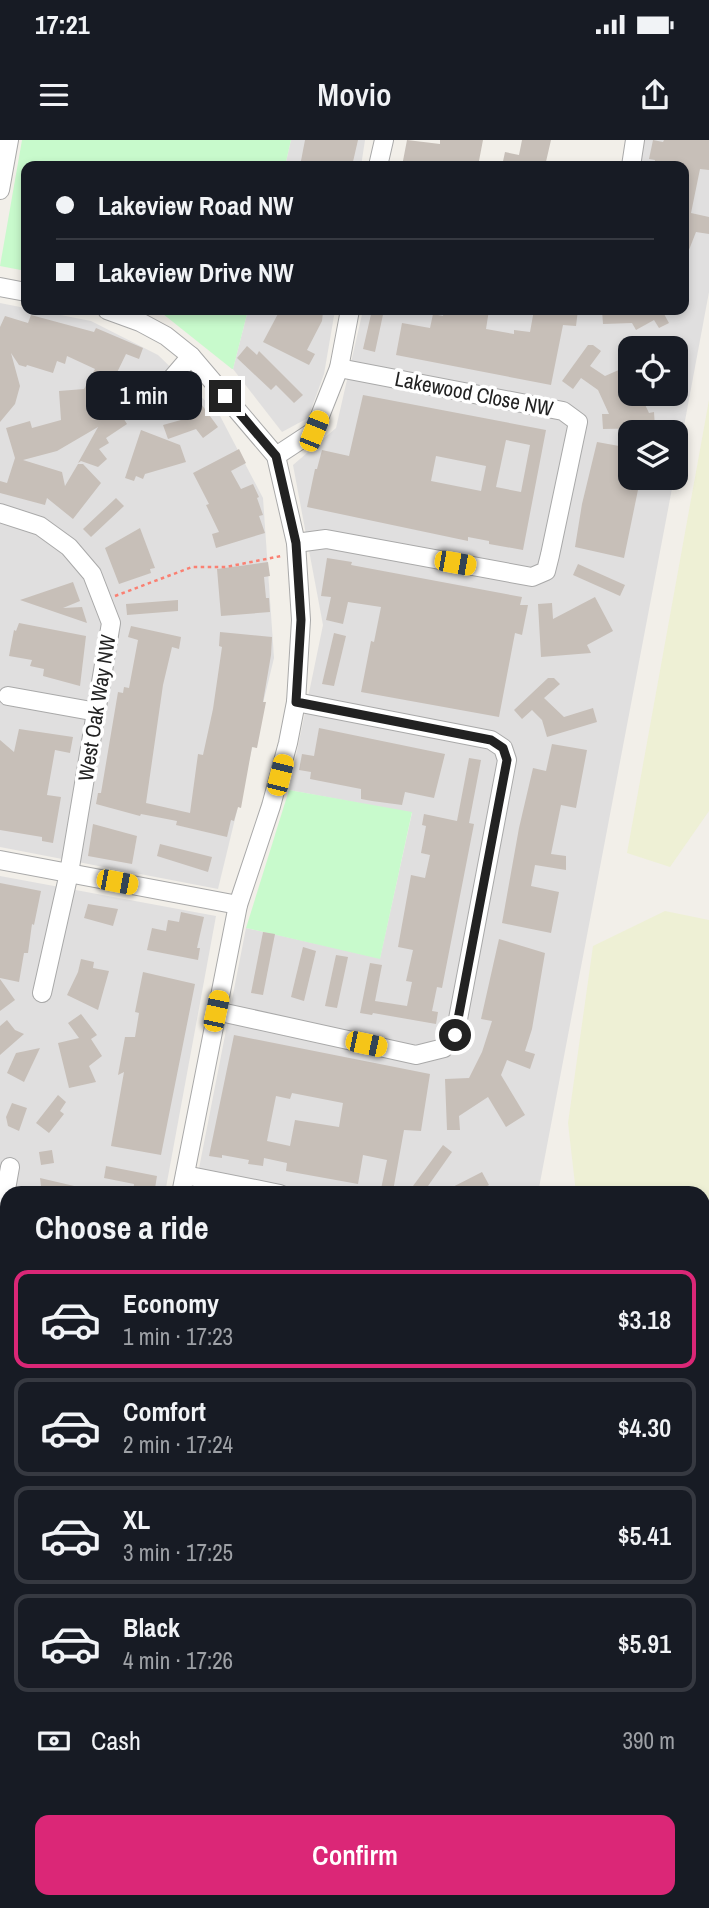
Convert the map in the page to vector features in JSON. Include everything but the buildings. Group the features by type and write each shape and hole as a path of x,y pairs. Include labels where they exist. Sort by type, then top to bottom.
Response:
{"street":[{"path":"0,190 9,140"},
{"path":"379,161 384,140"},
{"path":"632,161 635,140"},
{"path":"0,287 21,291"},
{"path":"121,315 166,336 191,356 276,456 296,543 301,620 296,702 271,806 238,905 183,1186"},
{"path":"276,456 314,431 339,368 350,315"},
{"path":"149,405 191,356"},
{"name":"Lakewood Close NW","path":"296,543 326,539 532,577 546,571 550,555 578,422 563,411 339,368"},
{"name":"West Oak Way NW","path":"0,513 40,526 69,547 92,574 111,623 69,873 42,993"},
{"path":"8,696 97,712"},
{"path":"216,1011 416,1055 444,1048 455,1035 507,760 503,748 491,740 296,702"},
{"path":"0,860 238,905"},
{"path":"7,1186 10,1167"},
{"path":"185,1175 240,1186"}],"path":[{"path":"103,601 192,567 226,567 285,556 296,543"}],"shaded area":[{"path":"291,140 365,140 362,161 286,161"},
{"path":"644,140 709,140 709,292 688,405 688,336 618,336 618,406 688,406 685,420 618,420 618,490 672,490 539,1186 196,1186 246,928 380,958 412,813 289,790 323,625 293,465 336,428 362,315 689,315 689,161 640,161"},
{"path":"0,303 21,307 21,315 61,315 91,321 158,355 219,414 263,498 274,658 218,889 0,847"},
{"path":"247,315 334,315 324,374 308,418 282,432 233,369"},
{"path":"0,876 216,916 166,1186 0,1186"}],"green space":[{"path":"22,140 291,140 286,161 21,161 21,270 0,266"},
{"path":"164,315 247,315 232,369"},
{"path":"709,400 709,811 670,867 627,853"},
{"path":"289,790 412,812 380,959 246,928"},
{"path":"665,911 709,920 709,1186 575,1186 568,1123 593,946"}],"route":[{"path":"225,396 276,456 296,543 300,585 301,620 296,702 491,740 503,748 507,760 455,1035"}]}
